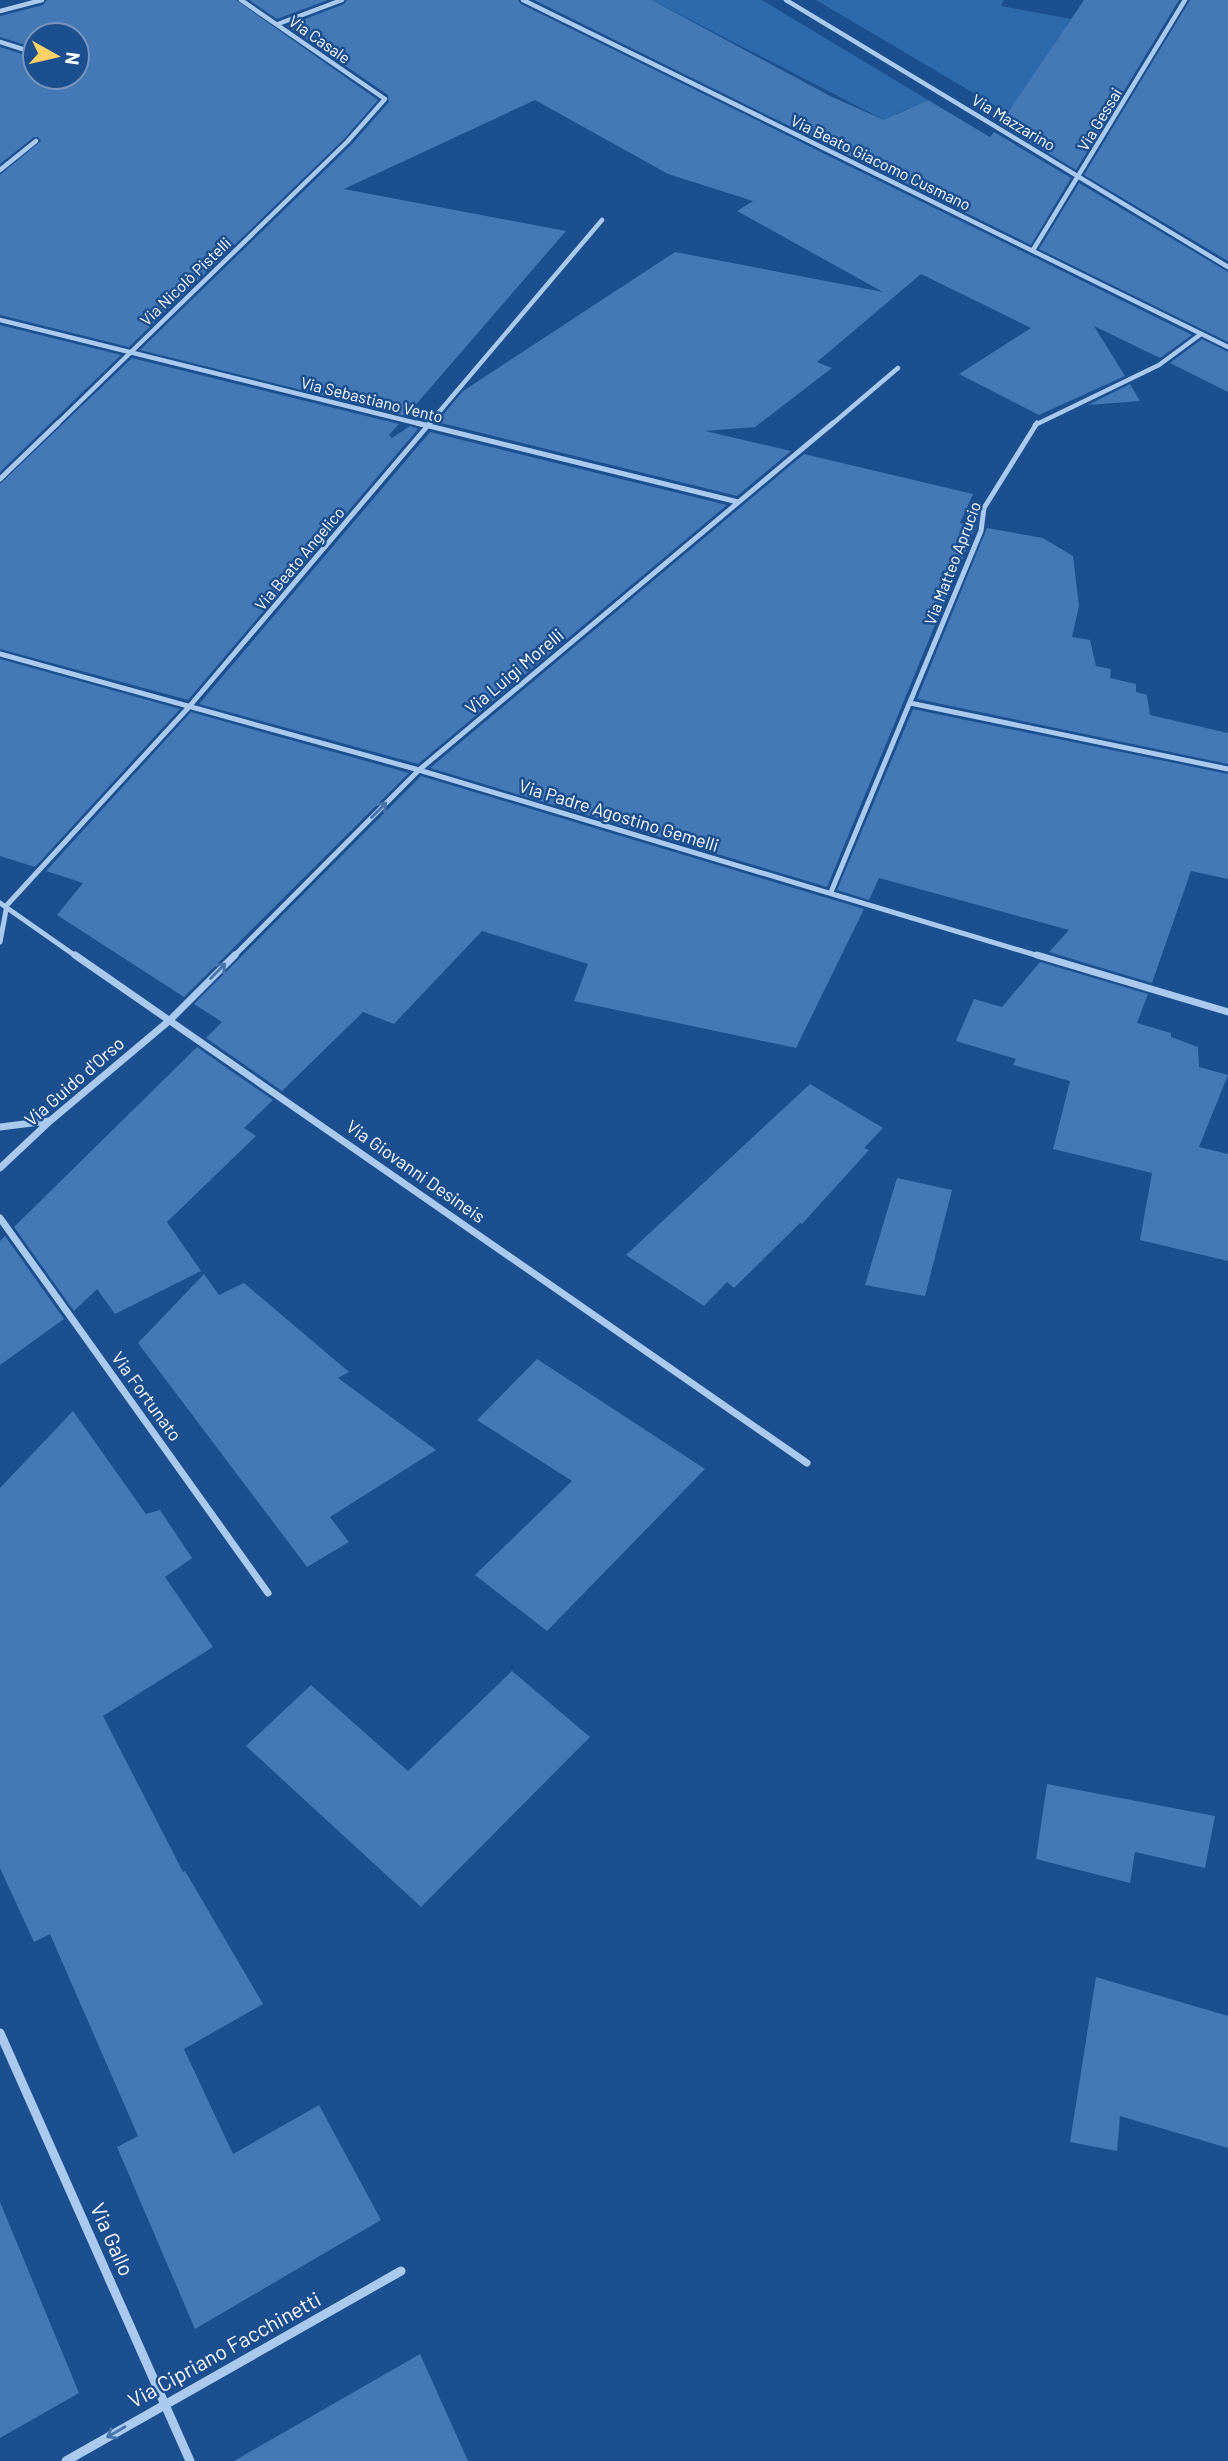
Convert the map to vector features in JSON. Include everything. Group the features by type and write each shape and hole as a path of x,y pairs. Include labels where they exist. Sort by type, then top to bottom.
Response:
{"street":[{"path":"0,11 42,0"},
{"name":"Via Casale","path":"241,0 385,99"},
{"path":"278,24 342,0"},
{"name":"Via Beato Giacomo Cusmano","path":"523,0 1228,347"},
{"name":"Via Mazzarino","path":"786,0 1228,267"},
{"name":"Via Gessai","path":"1033,250 1185,0"},
{"path":"0,42 21,49"},
{"name":"Via Nicolò Pistelli","path":"0,479 347,142 385,99"},
{"path":"0,170 36,141"},
{"name":"Via Beato Angelico","path":"3,904 188,708 602,220"},
{"name":"Via Sebastiano Vento","path":"0,320 738,502"},
{"name":"Via Matteo Aprucio","path":"831,892 981,531 984,508 1035,424 1159,365 1201,334"},
{"name":"Via Luigi Morelli","path":"170,1020 419,770 898,368"},
{"name":"Via Padre Agostino Gemelli","path":"0,654 419,770 1228,1012"},
{"path":"910,703 1228,769"},
{"path":"0,942 3,904"},
{"name":"Via Giovanni Desineis","path":"3,904 807,1463"},
{"name":"Via Guido d'Orso","path":"0,1168 50,1121 170,1020"},
{"path":"0,1127 50,1121"},
{"name":"Via Fortunato","path":"0,1218 268,1593"},
{"name":"Via Gallo","path":"0,2033 190,2461"},
{"name":"Via Cipriano Facchinetti","path":"65,2461 401,2272"}],"shaded area":[{"path":"652,0 762,0 928,100 896,114 890,123"},
{"path":"816,0 1004,0 1001,6 1071,19 1009,114"}],"building":[{"path":"47,0 236,0 378,100 344,139 129,347 0,315 0,175 41,141 34,137 0,164 0,47 21,54 21,91 91,91 91,21 21,21 21,44 0,37 0,16 43,5"},
{"path":"249,0 328,0 277,19"},
{"path":"347,0 518,0 521,4 1192,335 1160,358 1094,326 1125,376 1039,415 959,374 1031,328 921,274 817,362 832,368 755,427 705,431 791,451 737,496 437,422 463,391 675,252 883,292 737,211 753,201 668,174 535,100 344,189 566,231 406,416 140,350 351,145 389,102 388,95 287,26 344,4"},
{"path":"534,0 652,0 830,96 884,120 928,100 990,137 994,132 1071,178 1031,245"},
{"path":"1084,0 1179,0 1076,170 1000,124"},
{"path":"1190,0 1228,0 1228,261 1084,175"},
{"path":"1079,183 1228,272 1228,342 1039,249"},
{"path":"0,325 121,355 0,472"},
{"path":"1202,339 1228,352 1228,392 1170,363"},
{"path":"132,358 399,424 389,435 392,438 410,426 418,429 188,700 0,649 0,484"},
{"path":"1130,384 1140,401 1088,405"},
{"path":"430,432 727,505 418,764 199,704"},
{"path":"804,454 973,494 960,523 976,526 827,887 430,768"},
{"path":"987,528 1043,538 1073,556 1079,606 1072,637 1090,640 1096,666 1111,669 1110,678 1136,684 1136,692 1147,695 1150,715 1228,733 1228,764 917,699"},
{"path":"0,659 180,709 35,867 0,856"},
{"path":"913,709 1228,774 1228,879 1191,871 1152,983 1049,952 1069,930 879,878 869,900 837,890"},
{"path":"191,712 409,773 184,997 57,915 83,883 46,871"},
{"path":"421,776 864,909 796,1048 574,1001 588,964 482,931 394,1024 363,1012 282,1091 206,1038 222,1022 194,1004"},
{"path":"1040,962 1148,994 1137,1023 1171,1033 1171,1037 1198,1047 1199,1067 1228,1075 1199,1147 1228,1154 1228,1261 1140,1240 1152,1173 1053,1149 1070,1081 1013,1065 1016,1059 956,1041 974,999 1002,1007"},
{"path":"197,1047 273,1100 244,1128 256,1136 167,1222 201,1271 115,1314 97,1289 74,1311 14,1227"},
{"path":"810,1084 883,1128 864,1148 869,1150 802,1224 734,1288 727,1282 704,1306 626,1255"},
{"path":"897,1178 952,1190 925,1296 865,1285"},
{"path":"5,1236 64,1319 0,1365 0,1241"},
{"path":"204,1274 219,1295 244,1283 349,1372 338,1378 436,1450 330,1517 349,1542 307,1567 138,1343"},
{"path":"537,1359 705,1469 547,1631 475,1575 572,1481 477,1420"},
{"path":"73,1411 146,1514 160,1510 192,1558 165,1577 213,1647 103,1716 183,1872 185,1871 263,2004 184,2049 233,2154 319,2105 381,2220 195,2329 117,2147 138,2136 50,1934 34,1942 0,1868 0,1488"},
{"path":"512,1671 590,1737 421,1907 246,1746 311,1685 408,1771"},
{"path":"1047,1784 1215,1816 1205,1868 1135,1852 1130,1883 1036,1859"},
{"path":"1096,1977 1228,2016 1228,2148 1120,2116 1117,2151 1070,2142"},
{"path":"0,2202 79,2393 0,2438"},
{"path":"420,2354 468,2461 234,2461"}]}
